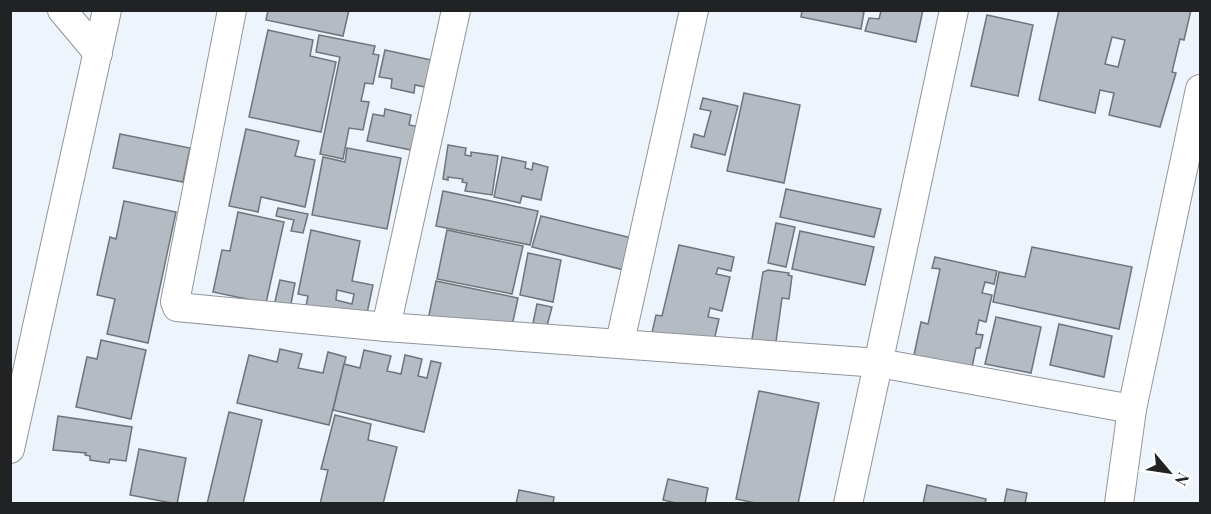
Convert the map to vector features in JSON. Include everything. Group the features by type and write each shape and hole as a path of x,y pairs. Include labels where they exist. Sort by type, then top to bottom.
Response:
{"street":[{"path":"62,10 98,53"},
{"path":"10,449 107,10"},
{"path":"232,10 175,302 177,307 386,327 620,342 879,363 1132,409"},
{"path":"386,327 456,10"},
{"path":"620,342 694,10"},
{"path":"848,504 954,10"},
{"path":"1119,504 1132,409 1200,89"}],"building":[{"path":"268,10 349,10 343,36 266,20"},
{"path":"802,10 864,12 861,29 801,17"},
{"path":"878,10 923,10 916,42 865,31 869,18 879,19 881,11"},
{"path":"1059,10 1191,10 1184,40 1180,39 1172,72 1176,73 1160,127 1109,115 1114,93 1100,90 1095,113 1039,100","holes":["1112,37 1125,40 1118,67 1105,64"]},
{"path":"987,15 1033,25 1018,96 971,86"},
{"path":"268,30 313,40 310,56 336,62 321,132 249,117"},
{"path":"319,35 375,46 373,54 379,55 373,84 365,83 361,101 369,102 363,130 349,128 343,159 320,154 340,57 316,52"},
{"path":"385,50 436,61 430,88 415,85 414,93 391,88 392,79 379,77"},
{"path":"744,93 800,105 784,183 727,171"},
{"path":"703,98 738,106 725,155 691,147 694,134 704,137 711,111 700,109"},
{"path":"385,109 411,115 409,125 421,127 416,151 367,141 373,114 384,116"},
{"path":"246,129 299,141 295,156 315,160 305,207 261,197 258,212 229,206"},
{"path":"120,134 190,148 183,182 113,168"},
{"path":"448,145 466,148 465,155 471,156 471,152 498,156 492,195 465,191 467,183 462,182 463,179 448,177 448,180 443,179"},
{"path":"347,148 401,158 387,229 312,215 323,157 345,162"},
{"path":"502,157 526,162 525,168 532,170 533,163 548,167 541,200 522,196 520,203 494,197"},
{"path":"786,189 881,209 874,237 780,217"},
{"path":"443,191 538,211 530,245 436,226"},
{"path":"124,201 176,212 148,343 107,334 115,299 97,295 110,237 116,239"},
{"path":"278,208 308,214 303,233 291,231 294,220 276,216"},
{"path":"238,212 284,222 266,303 213,292 222,250 230,251"},
{"path":"541,216 636,239 628,271 532,247"},
{"path":"776,223 795,227 786,267 768,263"},
{"path":"311,230 360,241 352,281 373,285 366,318 306,306 308,296 298,294","holes":["337,290 354,294 352,304 336,300"]},
{"path":"447,230 523,246 512,294 437,279"},
{"path":"800,231 874,247 865,285 792,269"},
{"path":"679,245 734,257 731,271 718,268 716,274 730,277 722,311 710,308 708,317 719,319 713,345 650,341 656,315 662,316"},
{"path":"1032,247 1132,267 1119,329 993,302 999,272 1025,277"},
{"path":"528,253 561,260 553,302 520,295"},
{"path":"935,257 997,271 994,284 985,282 982,293 992,295 986,322 979,320 976,334 983,335 980,348 976,348 972,367 914,355 921,322 928,324 940,269 932,268"},
{"path":"768,270 789,273 788,275 792,276 789,299 782,298 775,349 751,345 763,272"},
{"path":"280,280 295,283 289,314 273,310"},
{"path":"436,281 518,298 512,326 428,320"},
{"path":"537,304 552,307 547,326 533,323"},
{"path":"996,317 1041,327 1031,373 985,364"},
{"path":"1059,324 1112,336 1104,377 1050,365"},
{"path":"101,340 146,350 131,419 76,407 87,357 97,359"},
{"path":"280,349 302,354 298,368 323,373 328,352 346,357 329,425 237,403 249,355 277,362"},
{"path":"364,350 391,356 387,371 401,374 405,355 422,359 418,376 427,378 431,361 441,363 424,432 333,410 344,364 360,368"},
{"path":"759,391 819,403 798,504 760,504 736,499"},
{"path":"229,412 262,420 243,504 207,504"},
{"path":"335,415 371,424 368,440 397,447 383,504 320,504 328,470 321,469"},
{"path":"58,416 132,427 126,461 110,459 109,463 90,460 90,456 85,455 86,453 53,450"},
{"path":"139,449 186,458 177,504 130,495"},
{"path":"668,479 708,488 705,504 680,504 663,500"},
{"path":"927,485 986,499 985,504 923,504"},
{"path":"1007,489 1027,493 1025,504 1004,504"},
{"path":"519,490 554,497 553,504 516,504"}]}
